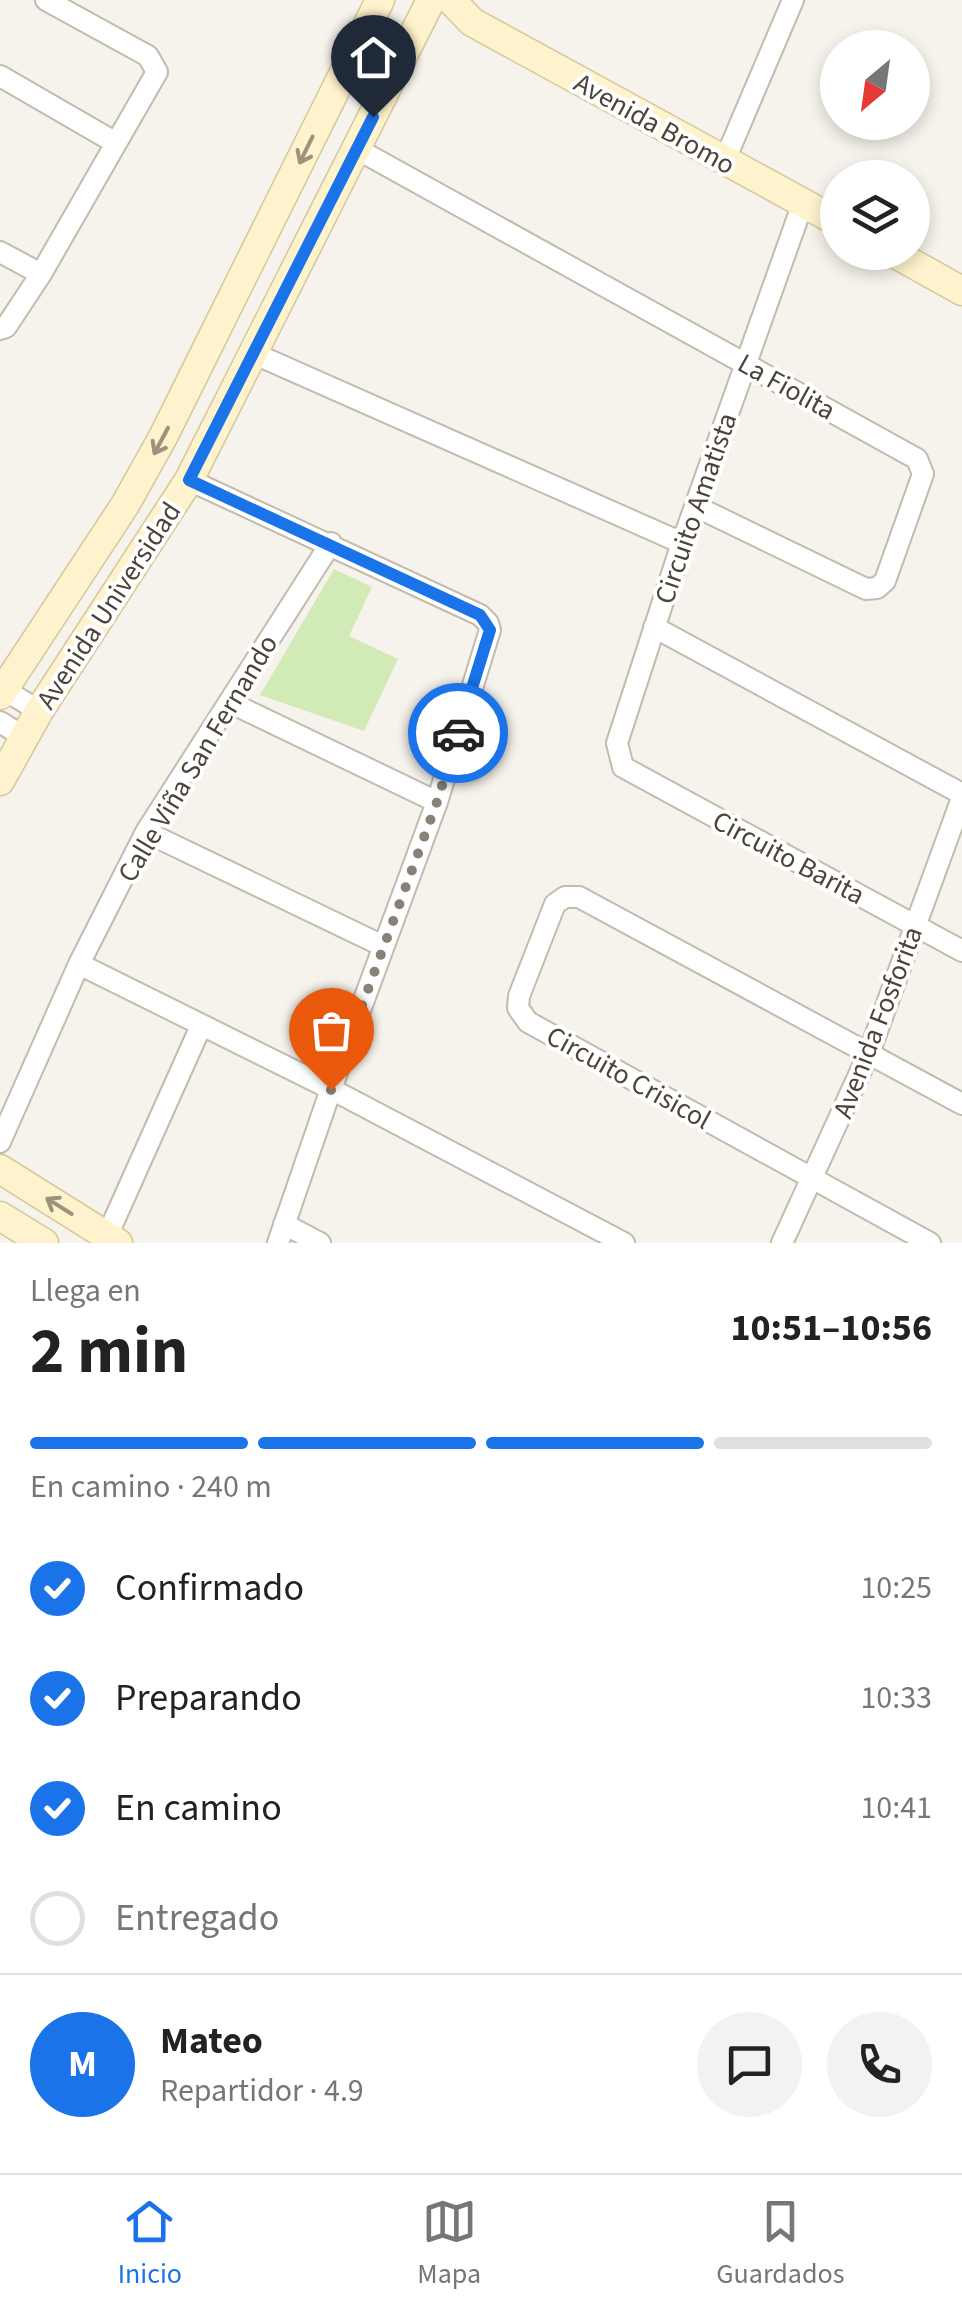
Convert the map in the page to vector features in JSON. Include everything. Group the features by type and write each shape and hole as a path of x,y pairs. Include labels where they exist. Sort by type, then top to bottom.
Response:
{"street":[{"path":"0,330 6,327 41,274 157,72 148,56 68,5 46,0"},
{"name":"Avenida Bromo","path":"380,0 472,22 820,212"},
{"name":"Avenida Universidad","path":"1,690 125,505 163,437 380,0"},
{"name":"Avenida Bromo","path":"452,0 472,22"},
{"path":"724,162 793,0"},
{"name":"Avenida Universidad","path":"0,781 39,711 189,480 426,10"},
{"path":"0,76 116,143"},
{"name":"La Fiolita","path":"357,149 917,459 924,474 885,580 876,588 866,589 695,506"},
{"name":"Circuito Amatista","path":"620,759 618,744 654,628 803,203"},
{"path":"0,252 41,274"},
{"path":"924,270 962,291"},
{"path":"255,354 682,543"},
{"path":"189,480 480,615 490,630 437,802 281,1234 320,1243"},
{"name":"Calle Viña San Fernando","path":"0,1142 79,964 146,832 330,543"},
{"path":"654,628 962,796"},
{"path":"1,690 39,711"},
{"path":"230,702 437,802"},
{"path":"0,722 24,737"},
{"name":"Circuito Barita","path":"620,759 623,767 962,951"},
{"name":"Avenida Fosforita","path":"782,1243 869,1052 962,796"},
{"path":"146,832 383,946"},
{"name":"Circuito Crisicol","path":"930,1243 528,1022 518,1008 518,996 555,904 565,897 578,897 962,1104"},
{"path":"79,964 624,1243"},
{"path":"0,1169 113,1240 202,1026"},
{"path":"0,1216 44,1243"}],"green space":[{"path":"334,569 372,587 349,636 398,659 364,731 260,695"}],"way so far":[{"path":"331,1090 437,802 458,733"}],"route":[{"path":"373,117 189,480 480,615 490,630 458,733"}]}
